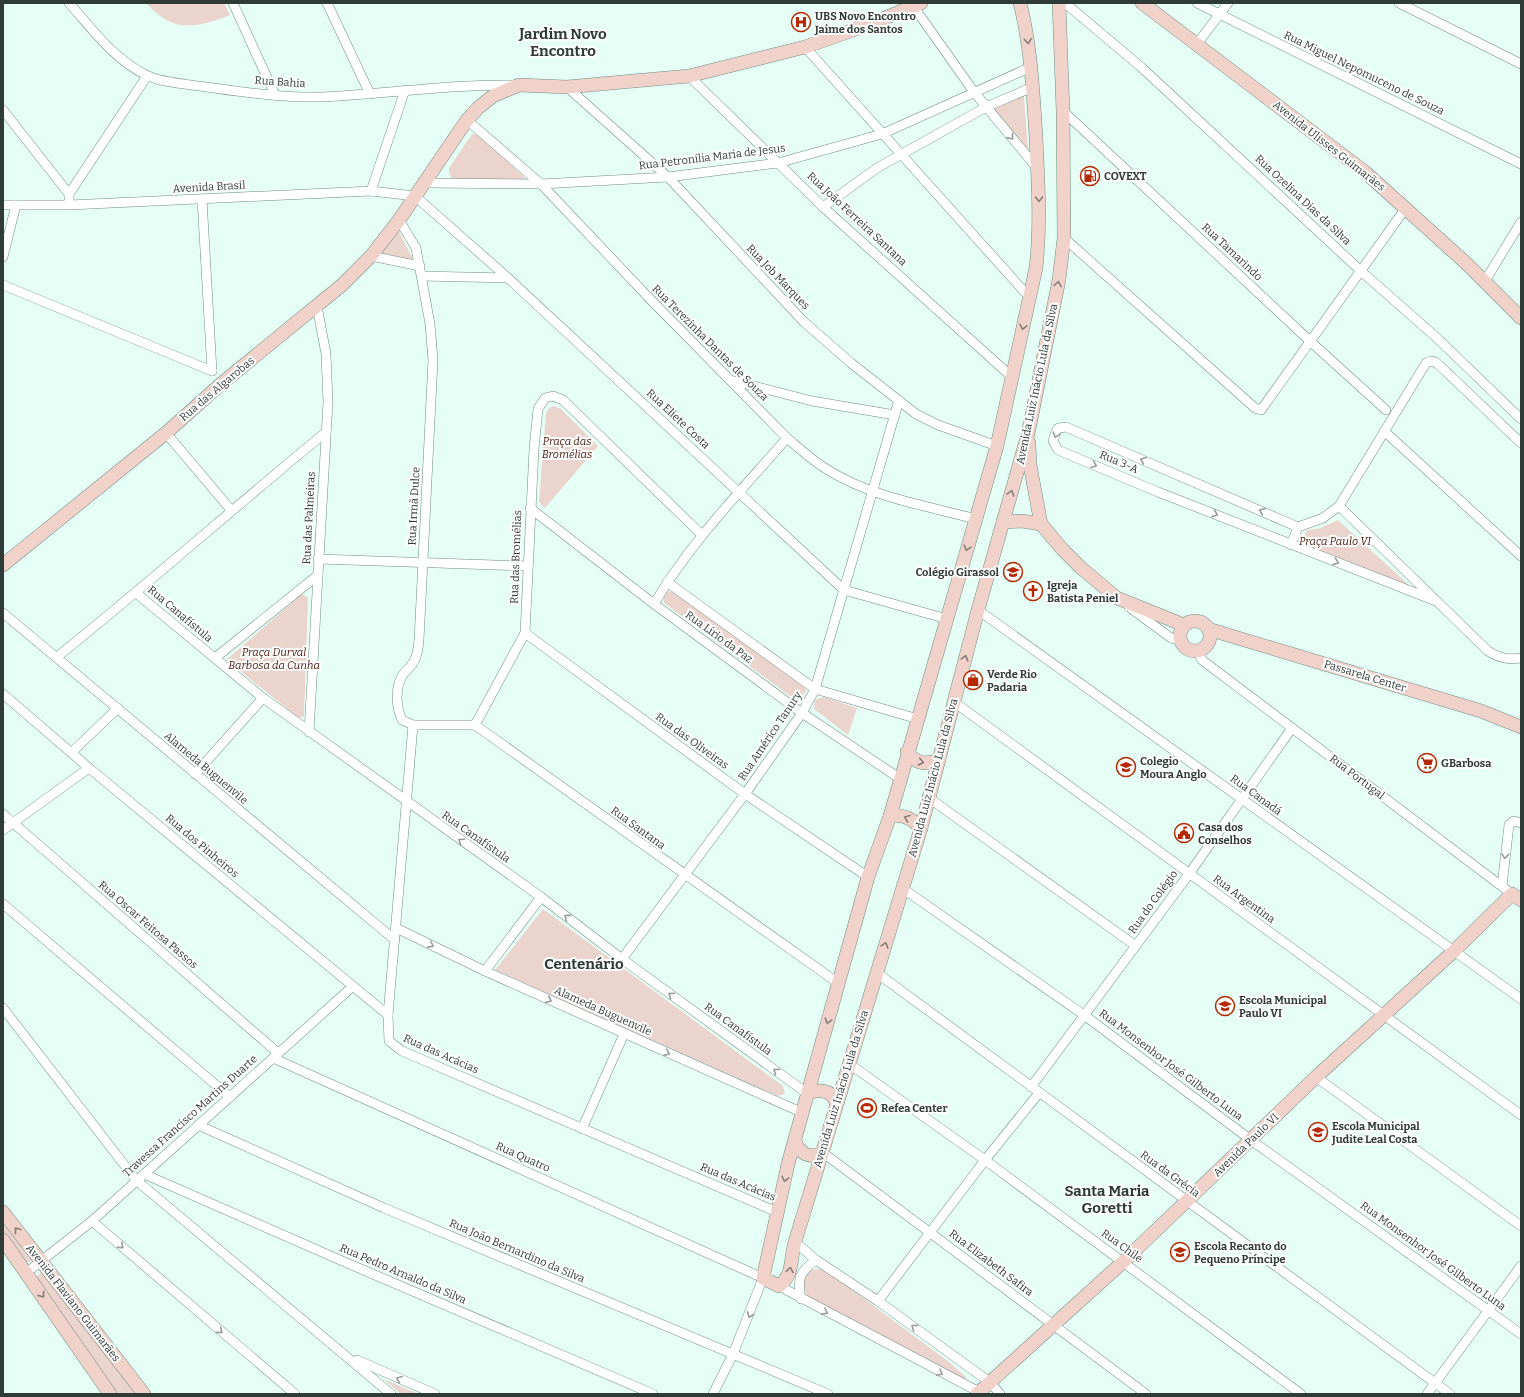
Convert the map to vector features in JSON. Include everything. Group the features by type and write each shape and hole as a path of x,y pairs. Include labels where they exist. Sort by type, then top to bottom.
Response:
{"street":[{"name":"Rua Bahia","path":"69,3 110,49 131,66 147,76 215,88 275,95 319,97 370,94 472,84 519,85"},
{"path":"233,3 275,95"},
{"path":"327,3 370,94"},
{"path":"713,1394 733,1354 763,1278 794,1141 868,877 890,816 907,752 918,719 997,446 1030,298 1036,268 1039,239 1038,169 1031,67 1027,33 1020,3"},
{"name":"Avenida Luiz Inácio Lula da Silva","path":"779,1286 786,1282 791,1273 791,1256 848,1063 877,974 921,828 978,610 1028,434 1059,280 1064,238 1063,111 1059,3"},
{"name":"Rua Ozelina Dias da Silva","path":"1065,3 1141,66 1362,272 1437,338 1521,419"},
{"name":"Avenida Ulisses Guimarães","path":"1142,3 1362,169 1485,281 1521,318"},
{"name":"Rua Miguel Nepomuceno de Souza","path":"1197,3 1521,164"},
{"path":"1197,44 1228,3"},
{"path":"1399,3 1521,64"},
{"path":"519,85 568,87 689,76 805,47 915,4 974,92 1038,169"},
{"path":"805,47 1030,298"},
{"name":"Rua Petronília Maria de Jesus","path":"426,183 541,184 668,177 778,163 882,134 1031,67"},
{"path":"69,205 69,194 147,76"},
{"name":"Rua João Ferreira Santana","path":"689,76 823,207 1012,376"},
{"name":"Rua das Algarobas","path":"3,565 166,433 221,384 317,306 371,256 426,183 467,120 478,108 493,96 519,85"},
{"name":"Rua Job Marques","path":"568,87 668,177 804,322 916,414 938,425 997,446"},
{"path":"823,207 877,168 986,107 1033,87"},
{"path":"371,191 405,90"},
{"path":"3,110 69,194"},
{"name":"Rua Tamarindo","path":"1063,111 1386,410"},
{"name":"Rua Terezinha Dantas de Souza","path":"467,120 541,184 650,299 786,438 829,471 872,491 976,519"},
{"name":"Avenida Brasil","path":"3,205 69,205 371,191 415,196"},
{"name":"Rua Eliete Costa","path":"415,196 508,278 844,590 947,619"},
{"path":"202,199 212,371 221,384"},
{"path":"3,257 16,205"},
{"path":"1064,238 1258,410 1263,409 1406,209"},
{"name":"Rua Irmã Dulce","path":"399,220 416,248 432,340 433,360 424,563 418,652 415,661 402,675 397,700 398,712 402,720 413,724"},
{"path":"1485,281 1521,222"},
{"path":"371,256 420,266"},
{"path":"422,276 508,278"},
{"path":"3,285 212,371"},
{"name":"Rua das Palmeiras","path":"309,732 328,402 326,354 317,306"},
{"path":"1291,545 1298,526 1323,518 1339,506 1426,364 1434,361 1521,444"},
{"path":"730,380 812,401 895,415"},
{"name":"Rua das Bromélias","path":"475,726 525,633 530,508 538,409 545,398 553,396 563,400 702,535"},
{"name":"Rua Américo Tanury","path":"622,959 745,794 802,713 815,689 895,415 898,400"},
{"name":"Rua 3-A","path":"1298,526 1066,427 1059,428 1054,434 1053,441 1058,450 1291,545 1436,601"},
{"path":"1384,431 1521,556"},
{"path":"57,657 136,593 231,510 326,432"},
{"path":"166,433 231,510"},
{"path":"1028,434 1030,465 1041,524 1080,567 1171,638 1180,640 1186,648 1196,651 1205,647 1209,641 1210,635 1208,628 1198,621 1192,621 1181,629 1180,640"},
{"path":"654,604 667,582 702,535 786,438"},
{"path":"1339,506 1488,651 1498,657 1508,659 1520,658"},
{"name":"Rua Lírio da Paz","path":"530,508 654,604 802,713 900,778"},
{"path":"1003,522 1022,521 1041,524"},
{"path":"318,559 528,566"},
{"path":"215,658 318,575"},
{"path":"667,582 815,689 918,719"},
{"name":"Rua Canafístula","path":"136,593 263,698 541,898 622,959 808,1094"},
{"path":"1118,598 1184,626"},
{"name":"Rua Canadá","path":"978,610 1241,800 1521,999"},
{"name":"Alameda Buguenvile","path":"3,613 395,940"},
{"name":"Passarela Center","path":"1208,628 1481,711 1521,727"},
{"name":"Rua das Oliveiras","path":"525,633 745,794 868,877"},
{"name":"Rua Portugal","path":"1196,651 1202,660 1512,893"},
{"name":"Rua dos Pinheiros","path":"3,694 89,768 352,987 388,1015"},
{"path":"195,774 263,698"},
{"name":"Rua Argentina","path":"954,702 1521,1115"},
{"path":"72,752 118,708"},
{"path":"413,724 475,726"},
{"name":"Rua das Acácias","path":"413,724 388,1015 389,1041 397,1048 777,1212"},
{"name":"Rua Santana","path":"475,726 838,984"},
{"name":"Rua do Colégio","path":"1031,1087 1189,874 1292,728"},
{"path":"907,752 915,761 921,764 930,764 939,760"},
{"path":"3,830 89,768"},
{"path":"929,798 1136,946"},
{"name":"Rua Oscar Feitosa Passos","path":"3,814 275,1055"},
{"path":"890,816 899,815 907,817 921,828"},
{"path":"1512,893 1509,825 1514,821 1521,823"},
{"name":"Rua Monsenhor José Gilberto Luna","path":"902,888 1084,1015 1251,1140 1521,1334"},
{"name":"Avenida Paulo VI","path":"980,1394 1123,1262 1316,1077 1454,951 1512,893"},
{"path":"485,971 541,898"},
{"path":"3,904 230,1097"},
{"name":"Alameda Buguenvile","path":"396,928 485,971 802,1113"},
{"name":"Rua da Grécia","path":"877,974 1450,1394"},
{"name":"Travessa Francisco Martins Duarte","path":"26,1273 42,1262 92,1221 352,987"},
{"path":"3,1008 136,1180 295,1315 348,1356 391,1394"},
{"path":"582,1129 624,1034"},
{"name":"Rua Quatro","path":"275,1055 763,1278"},
{"name":"Rua Chile","path":"848,1063 985,1160 1301,1394"},
{"path":"1316,1077 1521,1226"},
{"path":"808,1094 816,1090 826,1091 834,1096 836,1103"},
{"path":"878,1302 985,1160 1039,1093"},
{"name":"Rua João Bernardino da Silva","path":"198,1125 384,1208 828,1394"},
{"path":"794,1141 799,1151 808,1155 818,1155 822,1152"},
{"name":"Rua Elizabeth Safira","path":"822,1152 1146,1394"},
{"name":"Rua Pedro Arnaldo da Silva","path":"144,1174 340,1260 654,1394"},
{"name":"Avenida Flaviano Guimarães","path":"3,1212 144,1394"},
{"path":"92,1221 295,1394"},
{"name":"Avenida Flaviano Guimarães","path":"3,1240 110,1394"},
{"path":"795,1242 816,1260 878,1302 991,1383 1000,1394"},
{"path":"801,1299 798,1285 801,1275 806,1268 816,1260"},
{"path":"1428,1394 1521,1266"},
{"path":"763,1278 980,1394"},
{"path":"348,1356 435,1394"}],"green space":[{"path":"146,3 224,3 230,15 206,23 186,26 166,20"},
{"path":"1024,95 1028,150 993,108"},
{"path":"472,134 480,135 526,179 452,179 449,173 449,168"},
{"path":"398,230 414,261 380,255"},
{"name":"Praça das Bromélias","path":"554,406 561,409 598,446 545,508 539,502 546,413 549,408"},
{"name":"Praça Paulo VI","path":"1338,520 1410,586 1300,546 1307,530 1321,528"},
{"path":"669,591 675,593 805,687 806,691 804,694 799,698 790,696 664,603 664,597"},
{"name":"Praça Durval Barbosa da Cunha","path":"302,594 308,598 304,716 299,718 226,660"},
{"path":"824,697 857,708 848,735 814,709 815,701"},
{"path":"543,909 783,1086 785,1094 778,1096 495,970"},
{"path":"3,1213 32,1260 25,1264 3,1238"},
{"path":"821,1269 827,1271 949,1362 967,1378 964,1379 807,1299 803,1282 808,1270"},
{"path":"41,1272 48,1275 142,1394 114,1394 35,1279"},
{"path":"383,1379 419,1394 401,1394"}],"place":[{"name":"UBS Novo Encontro Jaime dos Santos","path":"801,22"},
{"name":"COVEXT","path":"1090,176"},
{"name":"Colégio Girassol","path":"1013,572"},
{"name":"Igreja Batista Peniel","path":"1033,591"},
{"name":"Verde Rio Padaria","path":"973,680"},
{"name":"GBarbosa","path":"1427,763"},
{"name":"Colegio Moura Anglo","path":"1126,767"},
{"name":"Casa dos Conselhos","path":"1184,833"},
{"name":"Escola Municipal Paulo VI","path":"1225,1006"},
{"name":"Refea Center","path":"867,1108"},
{"name":"Escola Municipal Judite Leal Costa","path":"1318,1132"},
{"name":"Escola Recanto do Pequeno Príncipe","path":"1180,1252"}],"district":[{"name":"Jardim Novo Encontro","path":"563,42"},
{"name":"Centenário","path":"584,964"},
{"name":"Santa Maria Goretti","path":"1107,1200"}]}
